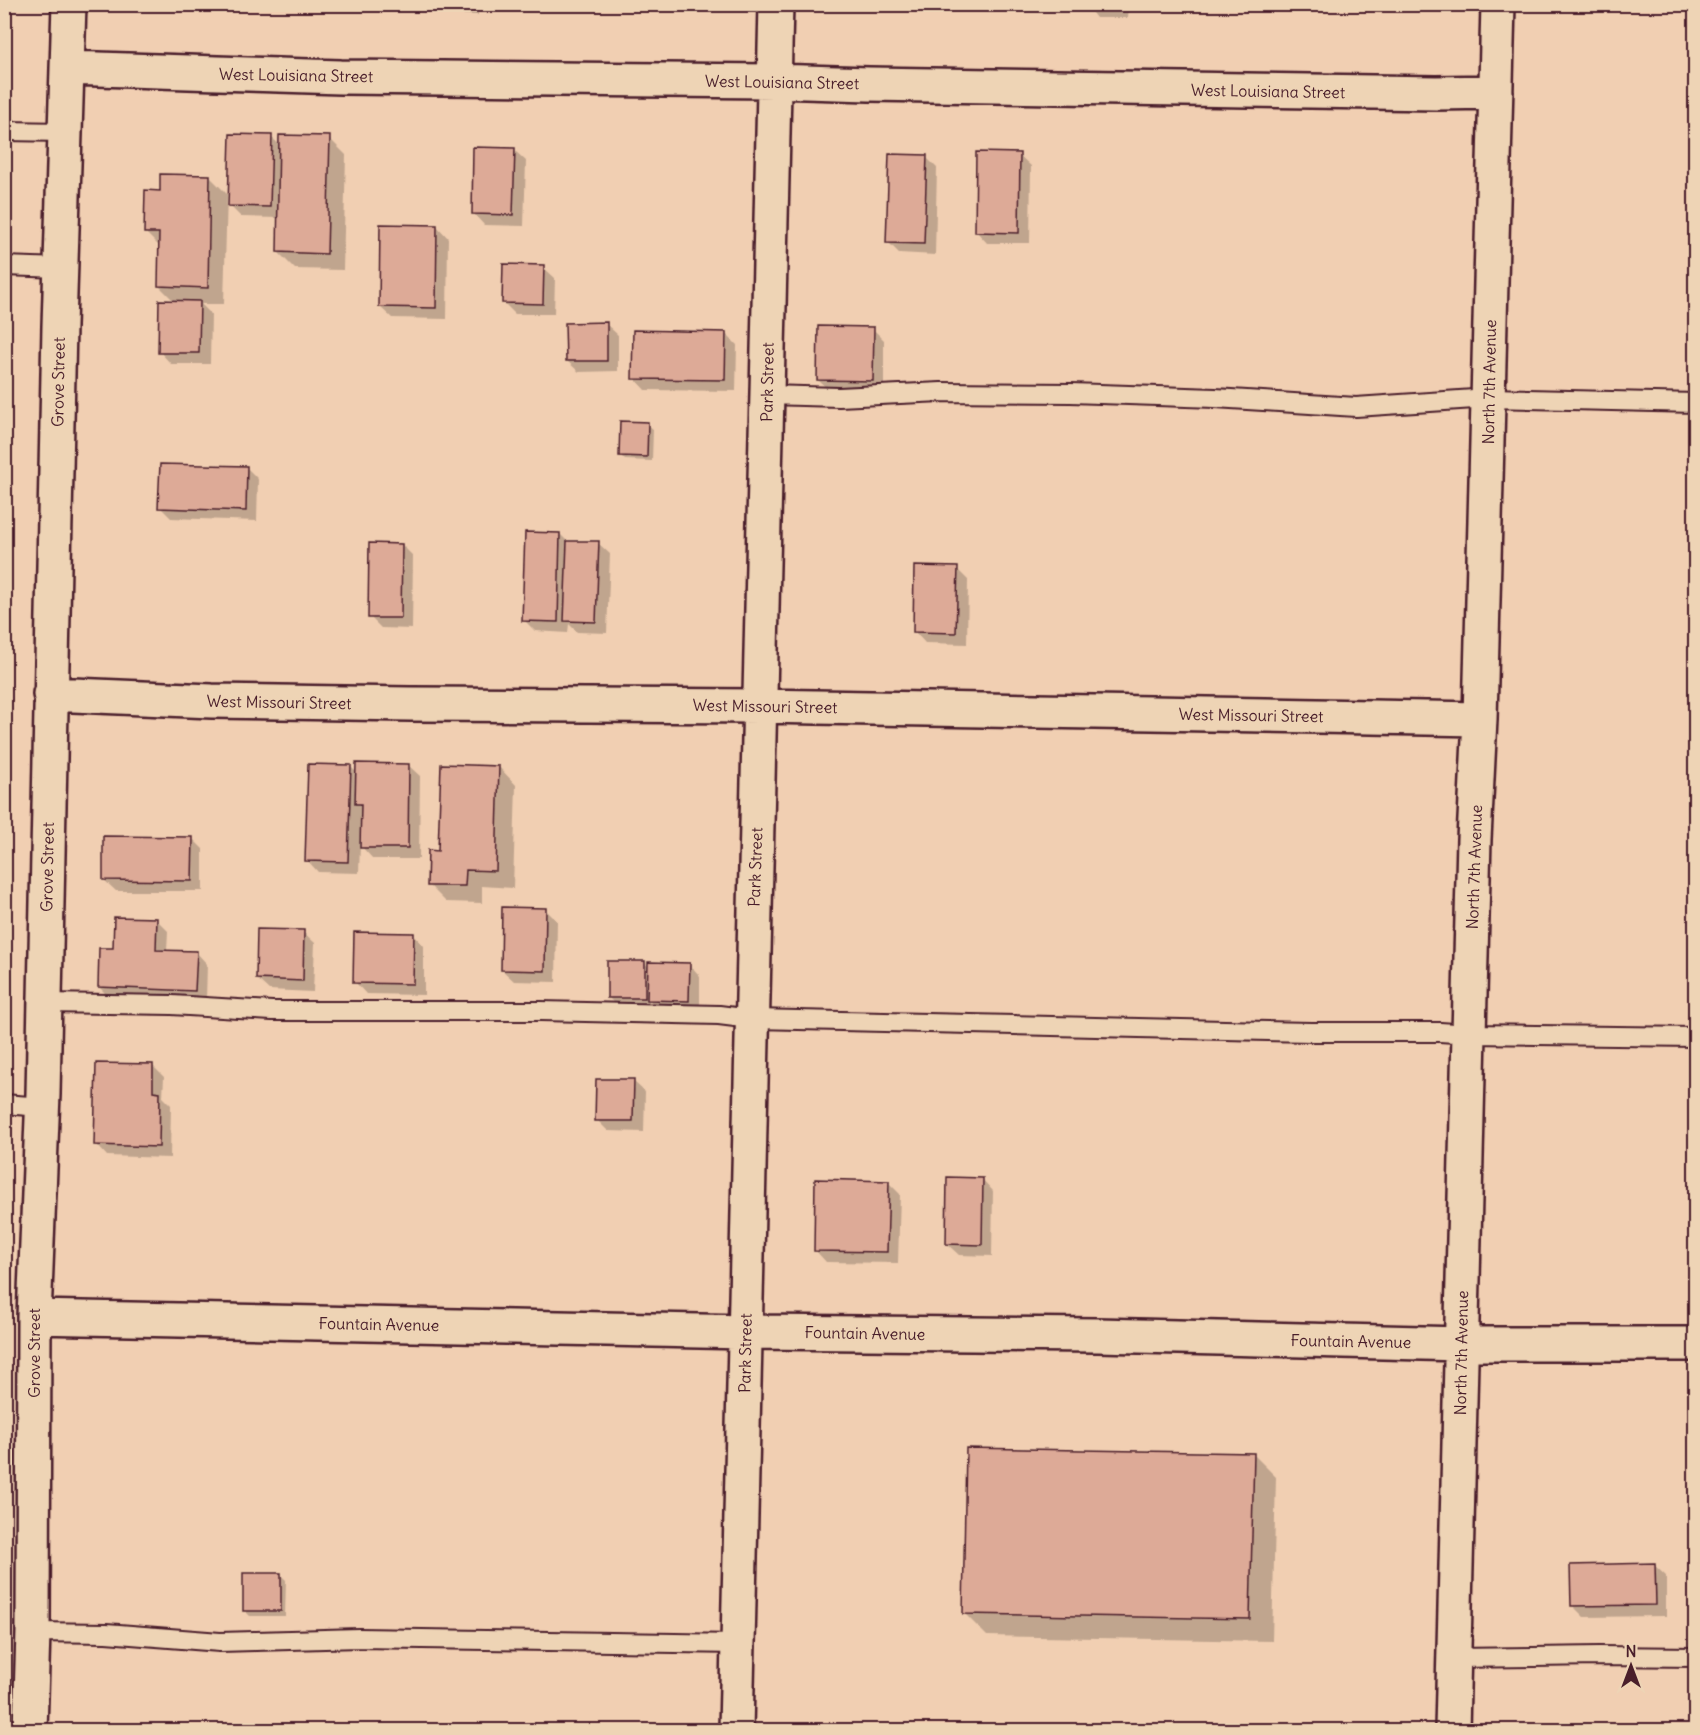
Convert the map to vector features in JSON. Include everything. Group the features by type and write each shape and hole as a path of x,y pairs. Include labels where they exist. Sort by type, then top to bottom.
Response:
{"street":[{"name":"Grove Street","path":"30,1731 33,1632 34,1317 45,1003 50,694 69,4"},
{"name":"Park Street","path":"736,1731 776,4"},
{"name":"North 7th Avenue","path":"1452,1731 1498,4"},
{"name":"West Louisiana Street","path":"68,68 341,76 1425,93 1496,92"},
{"name":"West Missouri Street","path":"50,694 212,701 760,706 1480,719"},
{"name":"Fountain Avenue","path":"34,1317 746,1332 1098,1335 1462,1344 1695,1344"}],"lane":[{"path":"4,131 65,132"},
{"path":"4,266 61,268"},
{"path":"767,395 839,397 941,392 1071,393 1215,398 1356,407 1488,398 1695,403"},
{"path":"45,1003 172,1005 272,1011 577,1012 719,1015 751,1020 1299,1032 1695,1037"},
{"path":"4,1104 42,1107"},
{"path":"33,1632 106,1633 220,1642 359,1638 738,1644"},
{"path":"1454,1658 1599,1656 1695,1658"}],"building":[{"path":"1083,4 1118,4 1117,8 1083,7"},
{"path":"230,134 272,135 270,207 228,206"},
{"path":"279,135 330,136 327,254 277,252"},
{"path":"473,147 515,148 513,215 472,214"},
{"path":"976,152 1020,153 1019,233 975,232"},
{"path":"889,154 927,155 924,244 886,243"},
{"path":"160,174 210,175 208,288 158,286 159,233 144,233 145,190 160,191"},
{"path":"380,224 437,225 436,308 379,307"},
{"path":"503,264 544,265 543,304 502,303"},
{"path":"159,300 200,301 199,353 158,353"},
{"path":"607,322 607,361 566,361 565,323"},
{"path":"818,326 874,327 873,381 817,380"},
{"path":"633,330 726,332 725,380 632,379"},
{"path":"620,421 648,422 647,457 619,456"},
{"path":"160,464 247,466 246,511 158,508"},
{"path":"525,532 560,533 558,622 522,621"},
{"path":"567,541 599,541 596,622 564,621"},
{"path":"369,543 402,544 401,618 368,618"},
{"path":"914,566 958,567 956,633 913,632"},
{"path":"356,763 409,764 408,848 360,848 361,804 355,804"},
{"path":"308,764 351,765 348,862 305,861"},
{"path":"441,764 499,766 496,871 466,870 465,886 427,886 428,850 438,851"},
{"path":"103,836 193,837 192,881 103,880"},
{"path":"502,907 546,908 545,971 501,970"},
{"path":"114,917 157,918 156,950 197,951 195,991 98,987 99,948 113,948"},
{"path":"257,929 304,930 303,981 256,979"},
{"path":"354,932 414,933 413,984 353,983"},
{"path":"607,961 645,961 645,998 607,998"},
{"path":"648,962 690,963 689,1001 647,1000"},
{"path":"96,1063 153,1064 153,1091 160,1092 159,1147 94,1145"},
{"path":"596,1079 634,1079 633,1121 595,1121"},
{"path":"947,1177 983,1178 982,1245 946,1244"},
{"path":"815,1179 889,1181 887,1252 814,1251"},
{"path":"966,1448 1254,1453 1250,1619 963,1614"},
{"path":"1655,1563 1656,1605 1571,1606 1570,1565"},
{"path":"243,1573 281,1573 281,1611 243,1611"}]}
